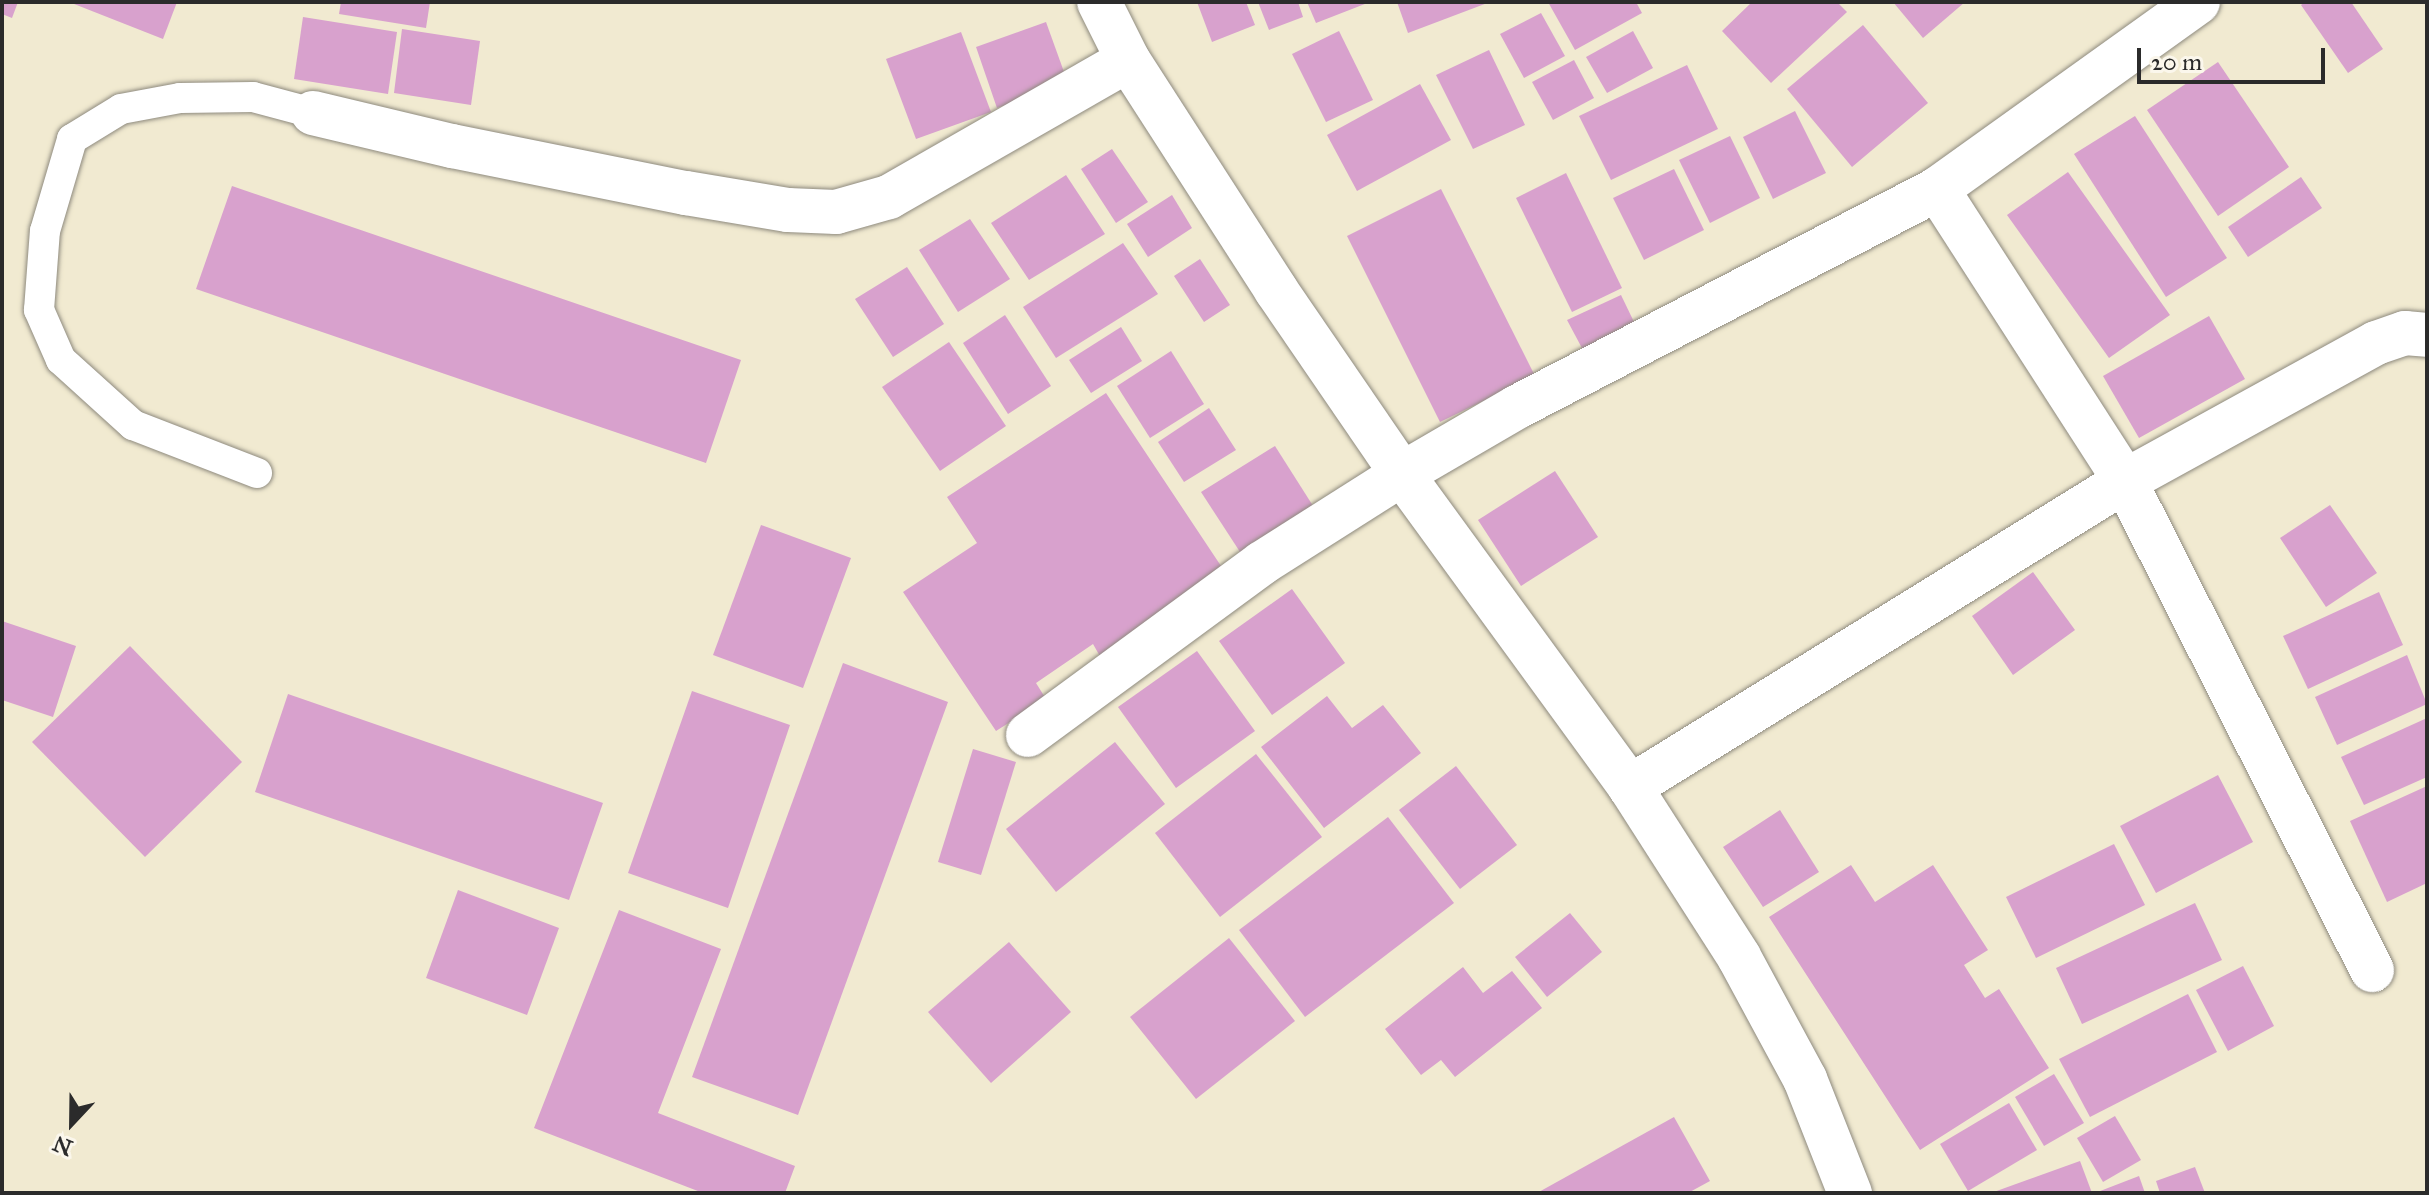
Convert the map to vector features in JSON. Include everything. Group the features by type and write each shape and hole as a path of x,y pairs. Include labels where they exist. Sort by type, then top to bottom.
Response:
{"street":[{"path":"1099,2 1128,60 1402,474 1630,787 1739,957 1805,1079 1850,1193"},
{"path":"1028,735 1262,563 1402,474 1517,407 1937,189 2198,2"},
{"path":"313,113 452,146 686,193 788,210 836,212 889,197 1128,60"},
{"path":"1937,189 2125,481 2372,970"},
{"path":"1630,787 2125,481 2376,343 2405,333 2427,335"}],"lane":[{"path":"257,473 133,425 61,360 39,310 45,231 72,139 121,109 180,98 253,97 313,113"}],"building":[{"path":"2,2 18,2 12,18 2,14"},
{"path":"69,2 177,2 163,39"},
{"path":"341,2 430,2 426,28 339,14"},
{"path":"1197,2 1246,2 1255,25 1212,42"},
{"path":"1258,2 1298,2 1303,17 1269,30"},
{"path":"1307,2 1370,2 1316,23"},
{"path":"1397,2 1490,2 1408,33"},
{"path":"1548,2 1636,2 1642,13 1575,50"},
{"path":"1752,2 1837,2 1847,12 1771,83 1722,31"},
{"path":"1893,2 1965,2 1923,38"},
{"path":"2305,2 2351,2 2383,49 2348,73 2301,5"},
{"path":"1541,13 1565,56 1524,78 1500,34"},
{"path":"303,17 397,32 388,94 294,79"},
{"path":"1046,22 1068,83 997,108 976,47"},
{"path":"1863,25 1928,103 1852,167 1787,89"},
{"path":"402,29 480,41 471,105 394,93"},
{"path":"1339,31 1373,100 1326,122 1292,54"},
{"path":"1633,31 1653,68 1607,93 1586,57"},
{"path":"961,32 991,112 916,139 886,59"},
{"path":"1489,50 1525,125 1473,149 1436,75"},
{"path":"1574,60 1594,98 1553,120 1532,82"},
{"path":"2218,62 2289,167 2218,216 2147,110"},
{"path":"1687,65 1718,129 1611,180 1579,116"},
{"path":"1420,84 1451,140 1357,191 1327,135"},
{"path":"1795,111 1826,173 1773,199 1743,137"},
{"path":"2135,116 2227,258 2166,297 2074,154"},
{"path":"1730,136 1760,198 1710,223 1679,160"},
{"path":"1112,149 1148,202 1116,223 1081,169"},
{"path":"1674,169 1704,230 1644,260 1613,198"},
{"path":"2068,172 2170,315 2109,358 2007,215"},
{"path":"1566,173 1622,288 1572,312 1516,198"},
{"path":"1066,175 1105,234 1029,280 991,223"},
{"path":"2301,177 2322,208 2248,257 2228,227"},
{"path":"232,186 741,360 706,463 196,289"},
{"path":"1441,189 1535,376 1440,422 1347,236"},
{"path":"1172,195 1192,228 1148,257 1127,224"},
{"path":"970,219 1010,279 958,312 919,250"},
{"path":"1123,243 1158,294 1056,358 1023,307"},
{"path":"1200,259 1230,305 1204,322 1174,276"},
{"path":"907,267 944,324 893,357 855,299"},
{"path":"1621,295 1635,324 1583,350 1567,320"},
{"path":"1005,315 1051,386 1008,414 963,343"},
{"path":"2209,316 2245,379 2139,438 2103,376"},
{"path":"1121,327 1142,361 1091,393 1069,360"},
{"path":"949,342 1006,426 940,471 882,387"},
{"path":"1171,351 1204,404 1150,438 1117,386"},
{"path":"1106,393 1227,575 1101,658 1093,644 1036,683 1046,699 996,731 903,592 977,543 947,497"},
{"path":"1209,408 1236,450 1184,482 1158,442"},
{"path":"1275,446 1315,509 1242,555 1201,492"},
{"path":"1555,471 1598,537 1521,586 1478,520"},
{"path":"2330,505 2377,573 2326,607 2280,538"},
{"path":"761,525 851,558 803,688 713,655"},
{"path":"2033,572 2075,630 2013,675 1972,616"},
{"path":"1292,589 1345,663 1272,715 1219,641"},
{"path":"2379,592 2403,645 2308,689 2283,636"},
{"path":"2,621 76,646 53,717 2,700"},
{"path":"130,646 242,762 145,857 32,742"},
{"path":"1197,651 1255,731 1176,788 1118,707"},
{"path":"2407,655 2427,704 2337,745 2315,697"},
{"path":"843,663 948,702 798,1115 692,1077"},
{"path":"692,691 790,725 728,908 628,873"},
{"path":"288,694 603,803 569,900 255,792"},
{"path":"1327,696 1352,728 1383,705 1421,753 1324,828 1261,747"},
{"path":"2427,718 2427,777 2364,805 2341,757"},
{"path":"1115,742 1165,804 1056,892 1006,829"},
{"path":"973,749 1016,762 981,875 938,862"},
{"path":"1256,754 1322,837 1220,917 1155,833"},
{"path":"1456,766 1517,845 1460,889 1399,810"},
{"path":"2218,775 2253,842 2156,893 2120,826"},
{"path":"2427,786 2427,883 2387,902 2350,821"},
{"path":"1780,810 1819,872 1763,907 1723,847"},
{"path":"1388,817 1454,903 1305,1017 1239,930"},
{"path":"2114,844 2145,905 2036,958 2006,897"},
{"path":"1851,865 1875,902 1933,865 1988,950 1964,965 1985,998 1999,989 2049,1068 1920,1150 1769,917"},
{"path":"458,890 559,928 527,1015 426,978"},
{"path":"2195,903 2222,960 2082,1024 2056,968"},
{"path":"619,910 721,949 658,1113 795,1166 785,1193 703,1193 534,1128"},
{"path":"1570,913 1602,952 1547,997 1515,957"},
{"path":"1229,938 1295,1021 1196,1099 1130,1017"},
{"path":"1009,942 1071,1012 991,1083 928,1012"},
{"path":"2243,966 2274,1026 2228,1051 2196,990"},
{"path":"1463,967 1483,993 1512,971 1542,1008 1455,1077 1441,1060 1421,1075 1385,1029"},
{"path":"2188,994 2217,1052 2090,1117 2059,1059"},
{"path":"2054,1074 2084,1123 2044,1146 2015,1097"},
{"path":"2009,1103 2037,1150 1968,1191 1940,1144"},
{"path":"2115,1116 2141,1160 2103,1182 2077,1138"},
{"path":"1674,1117 1710,1181 1688,1193 1537,1193"},
{"path":"2080,1161 2092,1193 1991,1193"},
{"path":"2195,1167 2205,1193 2160,1193 2156,1181"},
{"path":"2139,1176 2145,1193 2095,1193"}]}
